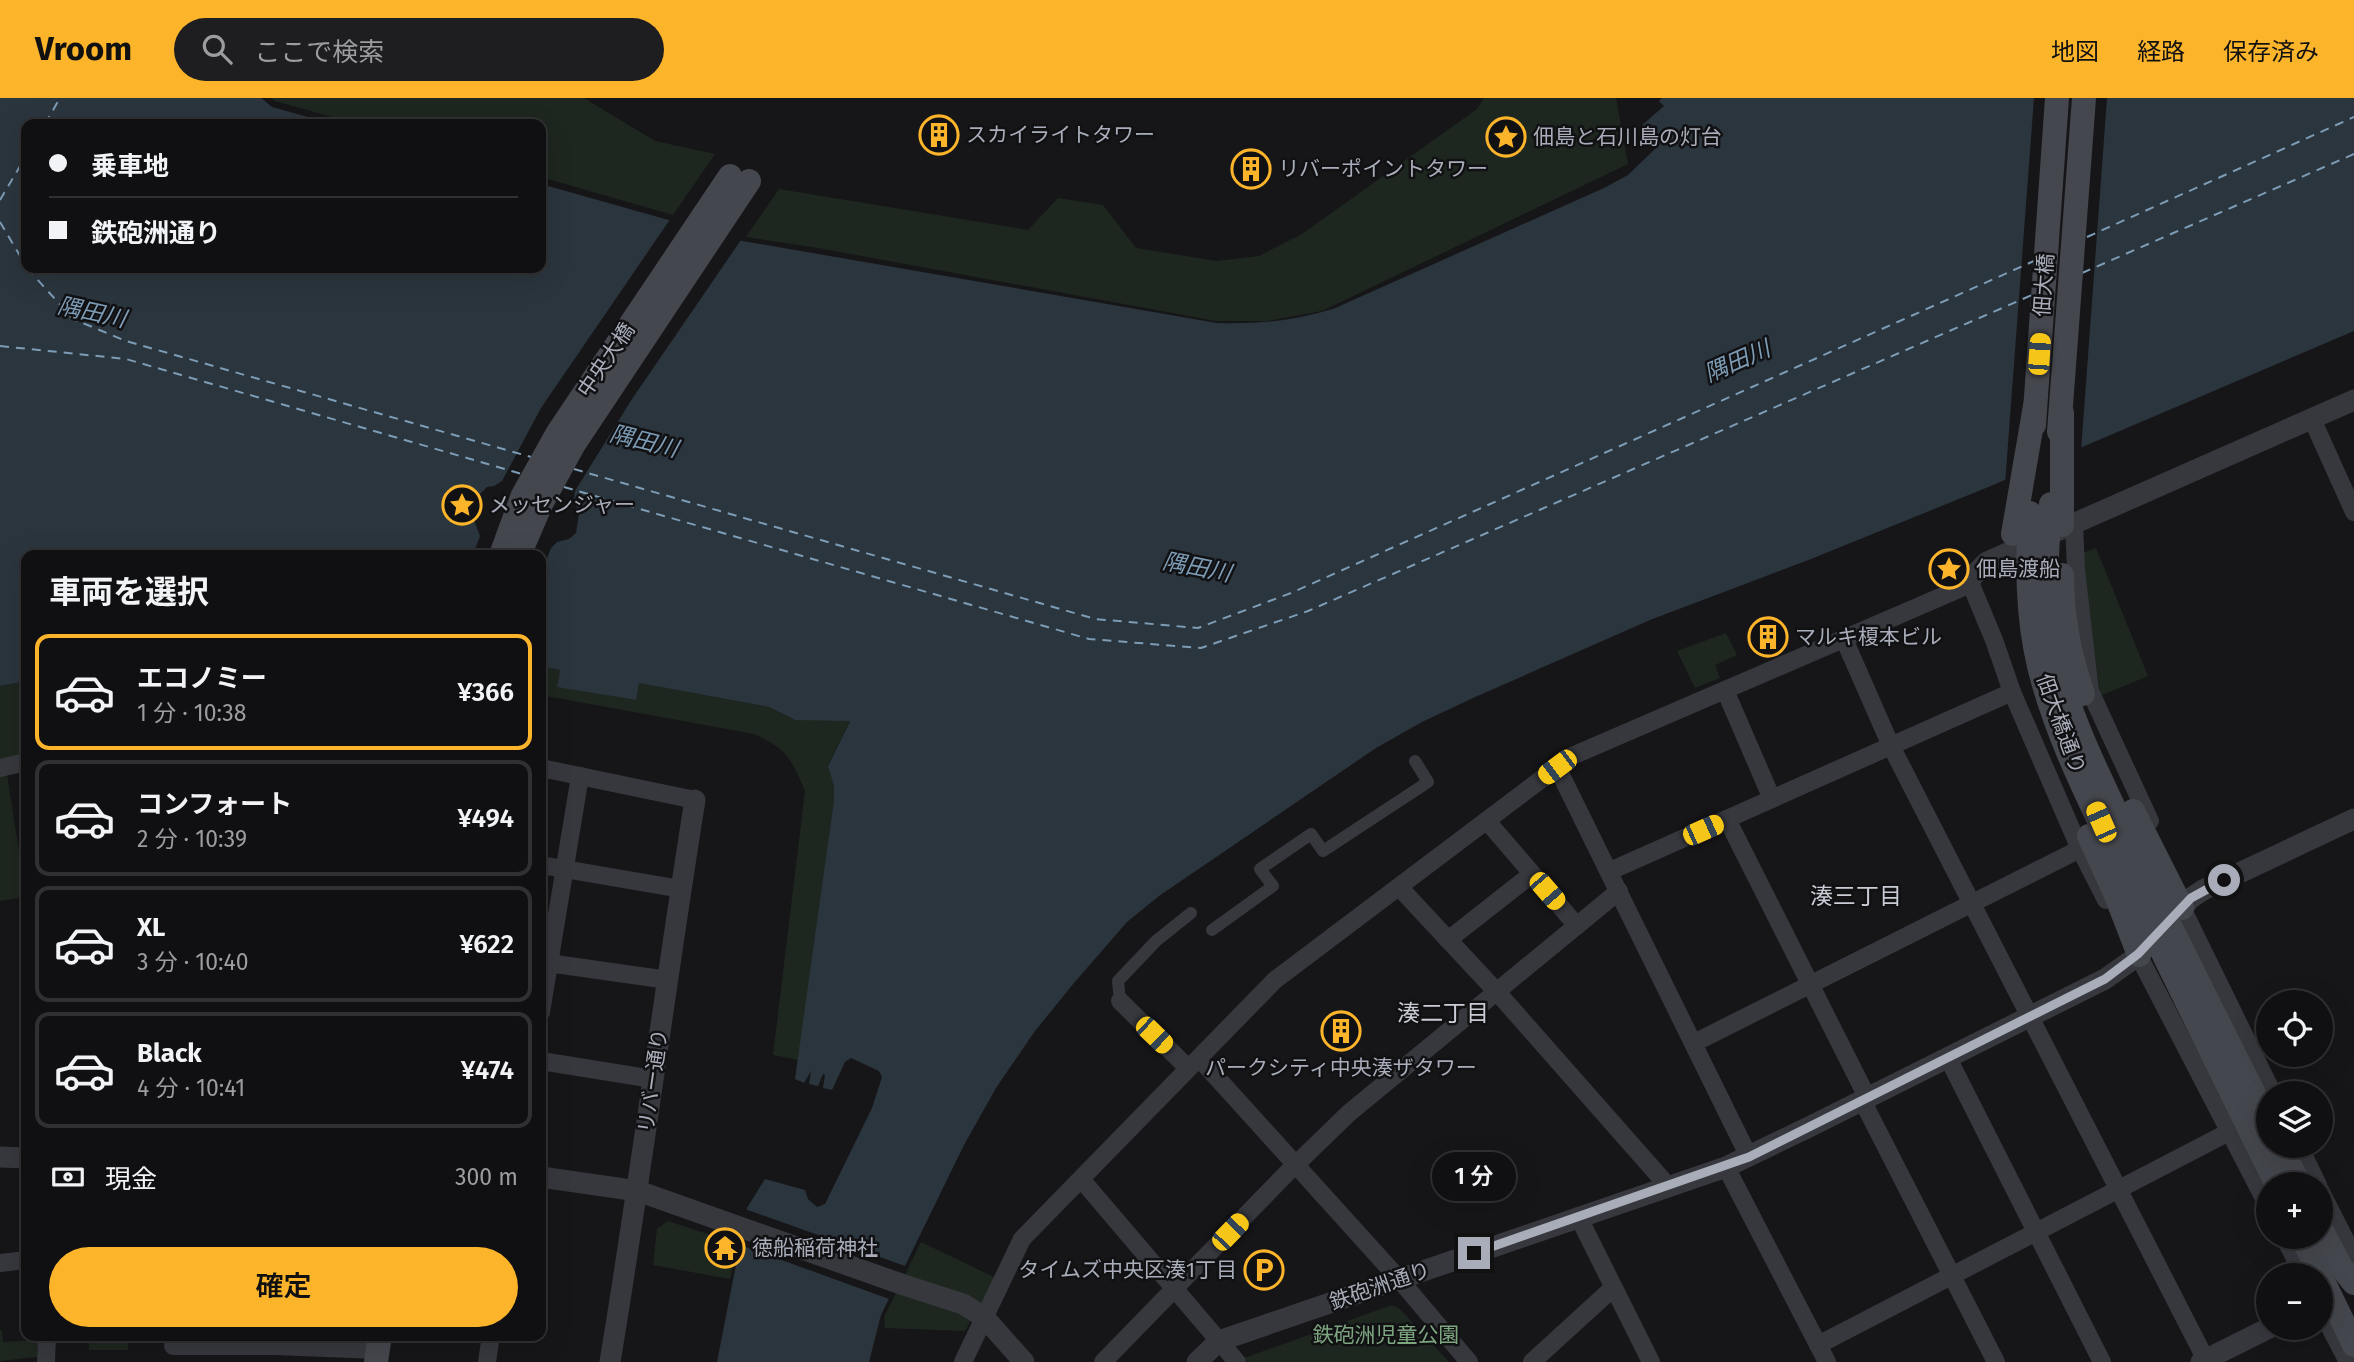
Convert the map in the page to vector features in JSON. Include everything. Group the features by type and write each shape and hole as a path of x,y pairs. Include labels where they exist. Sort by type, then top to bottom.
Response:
{"main road":[{"name":"佃大橋","path":"2040,508 2035,405 2057,98"},
{"name":"佃大橋","path":"2040,508 2062,413 2084,98"},
{"name":"中央大橋","path":"502,550 523,495 557,435 739,179 567,455 541,504 521,550"},
{"path":"2035,405 2014,528 2014,618 2024,669 2038,718 2084,842 2116,893 2138,954"},
{"path":"2062,413 2062,590 2078,679 2133,811 2182,908"},
{"name":"佃大橋通り","path":"2040,508 2048,615 2056,661 2070,706 2098,774 2156,897 2256,1098"},
{"name":"佃大橋通り","path":"2040,508 2027,574 2030,616 2039,665 2053,713 2116,855 2271,1172"},
{"path":"2322,1249 2349,1269"},
{"path":"2333,1301 2354,1345"}],"street":[{"path":"963,1362 1022,1239 1275,980 1572,756 1959,589 1987,562 2354,400"},
{"path":"2312,419 2354,512"},
{"path":"2074,524 2076,570 2090,691 2174,874 2182,908 2267,1081"},
{"path":"1694,1043 1972,903 2084,842 2012,692 1969,580"},
{"path":"1844,639 1891,746 2205,1361 2256,1335"},
{"path":"1724,690 1772,799"},
{"path":"1610,871 2012,692"},
{"path":"1212,930 1273,886 1260,869 1311,834 1323,851 1428,782 1415,761"},
{"path":"0,768 21,763"},
{"path":"1557,767 1749,1157"},
{"path":"546,769 695,800"},
{"path":"546,958 565,869 580,776"},
{"name":"リバー通り","path":"610,1362 638,1191 695,800"},
{"path":"1727,819 1996,1362"},
{"name":"鉄砲洲通り","path":"1197,1362 1219,1341 1749,1157 2105,979 2138,954 2191,898 2203,890 2354,819"},
{"path":"1486,821 1577,926"},
{"path":"546,866 681,889"},
{"path":"1448,940 1532,874"},
{"path":"1399,887 1497,992 1668,1186"},
{"path":"1103,1362 1349,1113 1619,891"},
{"path":"1191,913 1156,941 1118,981 1120,1001 1194,1063 1295,1165 1399,1279 1469,1362"},
{"path":"2138,954 2256,1183"},
{"path":"546,963 668,980"},
{"path":"1948,1058 2102,1362"},
{"path":"546,1062 653,1079"},
{"path":"1818,1345 2229,1132"},
{"path":"0,1157 21,1158"},
{"path":"1726,1167 1827,1362"},
{"path":"546,1178 638,1191 963,1304 984,1317 1024,1362"},
{"path":"1081,1179 1237,1362"},
{"path":"1578,1216 1651,1362"},
{"path":"2333,1225 2349,1269"},
{"path":"0,1263 21,1261"},
{"path":"1532,1362 1613,1288"},
{"path":"2333,1303 2348,1362"},
{"path":"46,1362 47,1341"},
{"path":"487,1362 490,1341"},
{"path":"173,1348 378,1349"}],"green space":[{"path":"272,98 584,98 655,141 715,154 673,215 546,178 546,119 339,119"},
{"path":"1484,98 1616,98 1628,164 1322,311 1267,321 1216,321 746,237 779,189 1028,230 1058,198 1103,205 1136,248 1217,261 1259,256 1302,234 1477,109"},
{"path":"2096,548 2148,676 2100,696 2082,553"},
{"path":"1726,633 1737,655 1715,665 1720,678 1695,688 1677,651"},
{"path":"546,667 560,670 557,686 635,700 639,683 769,707 795,720 850,720 828,765 834,786 834,800 799,1060 773,1055 805,791 787,756 754,734 546,696"},
{"path":"21,682 21,764 0,769 0,686"},
{"path":"7,774 21,865 21,898 0,901 0,775"},
{"path":"668,1221 738,1244 730,1279 653,1265 657,1229"},
{"path":"921,1242 996,1278 965,1331 885,1328 884,1317"},
{"name":"鉄砲洲児童公園","path":"1392,1305 1400,1309 1449,1362 1248,1362 1244,1358"},
{"path":"0,1330 3,1342 38,1341 37,1357 0,1361"},
{"path":"89,1341 128,1341 128,1350 89,1350"}],"water":[{"name":"隅田川","path":"0,98 261,98 272,107 315,119 21,119 21,273 546,273 546,185 743,241 1217,323 1233,323 1289,319 1333,309 1604,188 1628,175 1658,146 1641,126 1664,106 1659,101 1662,98 2354,98 2354,331 1986,488 1650,620 1422,722 1376,748 1159,896 1127,922 1074,983 1035,1031 996,1088 964,1145 881,1315 869,1362 717,1362 747,1208 765,1179 805,1190 808,1199 817,1207 825,1204 872,1108 882,1077 879,1071 851,1058 845,1062 832,1090 823,1088 823,1074 818,1086 809,1084 811,1071 804,1083 795,1079 834,800 834,786 828,766 850,721 795,720 769,707 639,683 636,700 557,687 560,670 546,667 546,550 21,550 21,682 0,686"}],"pier":[{"path":"2034,98 2107,98 2081,451 2005,484"},
{"path":"671,218 743,237 632,399 575,491 574,499 579,514 576,533 569,539 557,542 551,548 546,561 546,550 475,550 480,536 472,510 475,499 487,487 502,481 541,408"},
{"path":"745,1209 908,1267 892,1300 740,1245"}],"ferry route":[{"path":"48,119 60,98"},
{"path":"2087,237 2354,117"},
{"path":"2082,273 2354,154"},
{"path":"0,200 21,164"},
{"path":"0,222 21,258"},
{"path":"574,469 1095,619 1198,628 1291,593 2034,261"},
{"path":"32,273 73,319 126,341 531,457"},
{"path":"564,487 1089,639 1201,648 1308,611 2032,295"},
{"path":"0,346 126,359 522,474"}],"place":[{"name":"スカイライトタワー","path":"939,135"},
{"name":"佃島と石川島の灯台","path":"1506,137"},
{"name":"リバーポイントタワー","path":"1251,169"},
{"name":"メッセンジャー","path":"462,505"},
{"name":"佃島渡船","path":"1949,569"},
{"name":"マルキ榎本ビル","path":"1768,637"},
{"name":"パークシティ中央湊ザタワー","path":"1341,1031"},
{"name":"徳船稲荷神社","path":"725,1248"},
{"name":"タイムズ中央区湊1丁目","path":"1264,1270"}],"district":[{"name":"湊三丁目","path":"1856,896"},
{"name":"湊二丁目","path":"1443,1013"}],"route":[{"path":"1474,1253 1749,1157 2105,979 2138,954 2191,898 2224,880"}]}
